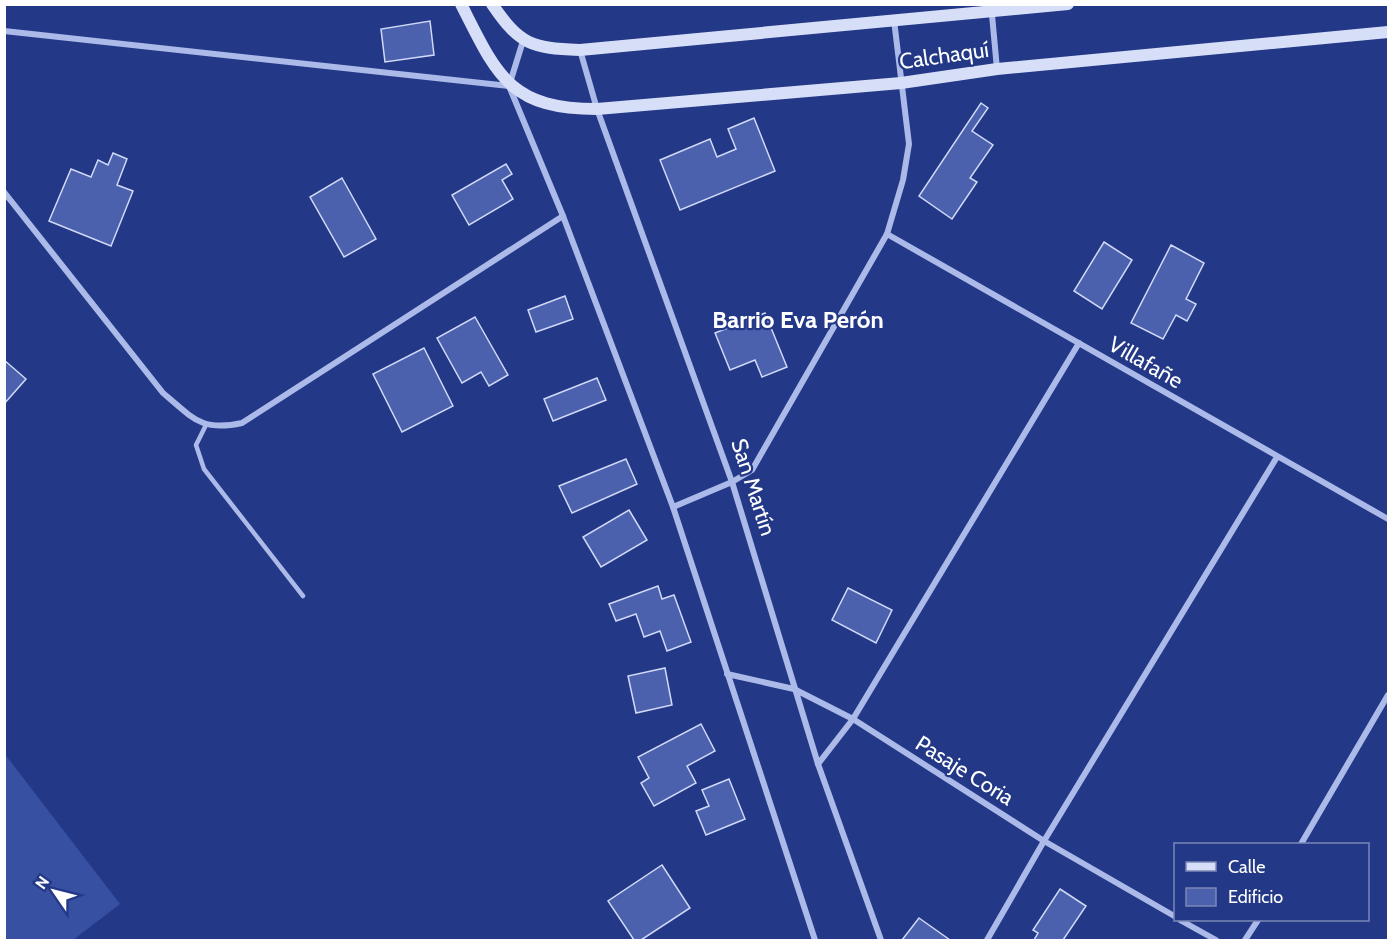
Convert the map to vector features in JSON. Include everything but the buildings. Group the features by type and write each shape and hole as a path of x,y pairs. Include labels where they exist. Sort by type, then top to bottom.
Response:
{"street":[{"path":"461,4 494,66 509,86 563,216 673,507 815,940"},
{"name":"Calchaquí","path":"523,41 549,49 580,50 894,20 992,8 1068,4"},
{"path":"492,5 523,41 509,86"},
{"path":"992,8 998,69"},
{"path":"673,507 732,482 752,470 887,234 903,180 909,144 894,20"},
{"path":"4,31 509,86"},
{"name":"Calchaquí","path":"509,86 548,105 566,109 597,109 901,83 998,69 1389,32"},
{"name":"San Martín","path":"580,50 597,109 732,482 818,764 881,940"},
{"path":"4,192 163,393 190,417 206,425 220,428 242,423 563,216"},
{"name":"Villafañe","path":"887,234 1276,457 1389,519"},
{"path":"818,764 853,719 1079,343"},
{"path":"987,940 1044,841 1276,457"},
{"name":"Pasaje Coria","path":"727,674 794,689 853,719 1044,841 1174,916"},
{"path":"1302,843 1389,695"},
{"path":"1182,921 1216,940"},
{"path":"1245,940 1257,921"}],"lane":[{"path":"206,425 196,444 204,469 303,596"}],"shaded area":[{"path":"4,753 120,904 73,940 5,940"}],"district":[{"name":"Barrio Eva Perón","path":"798,320"}]}
